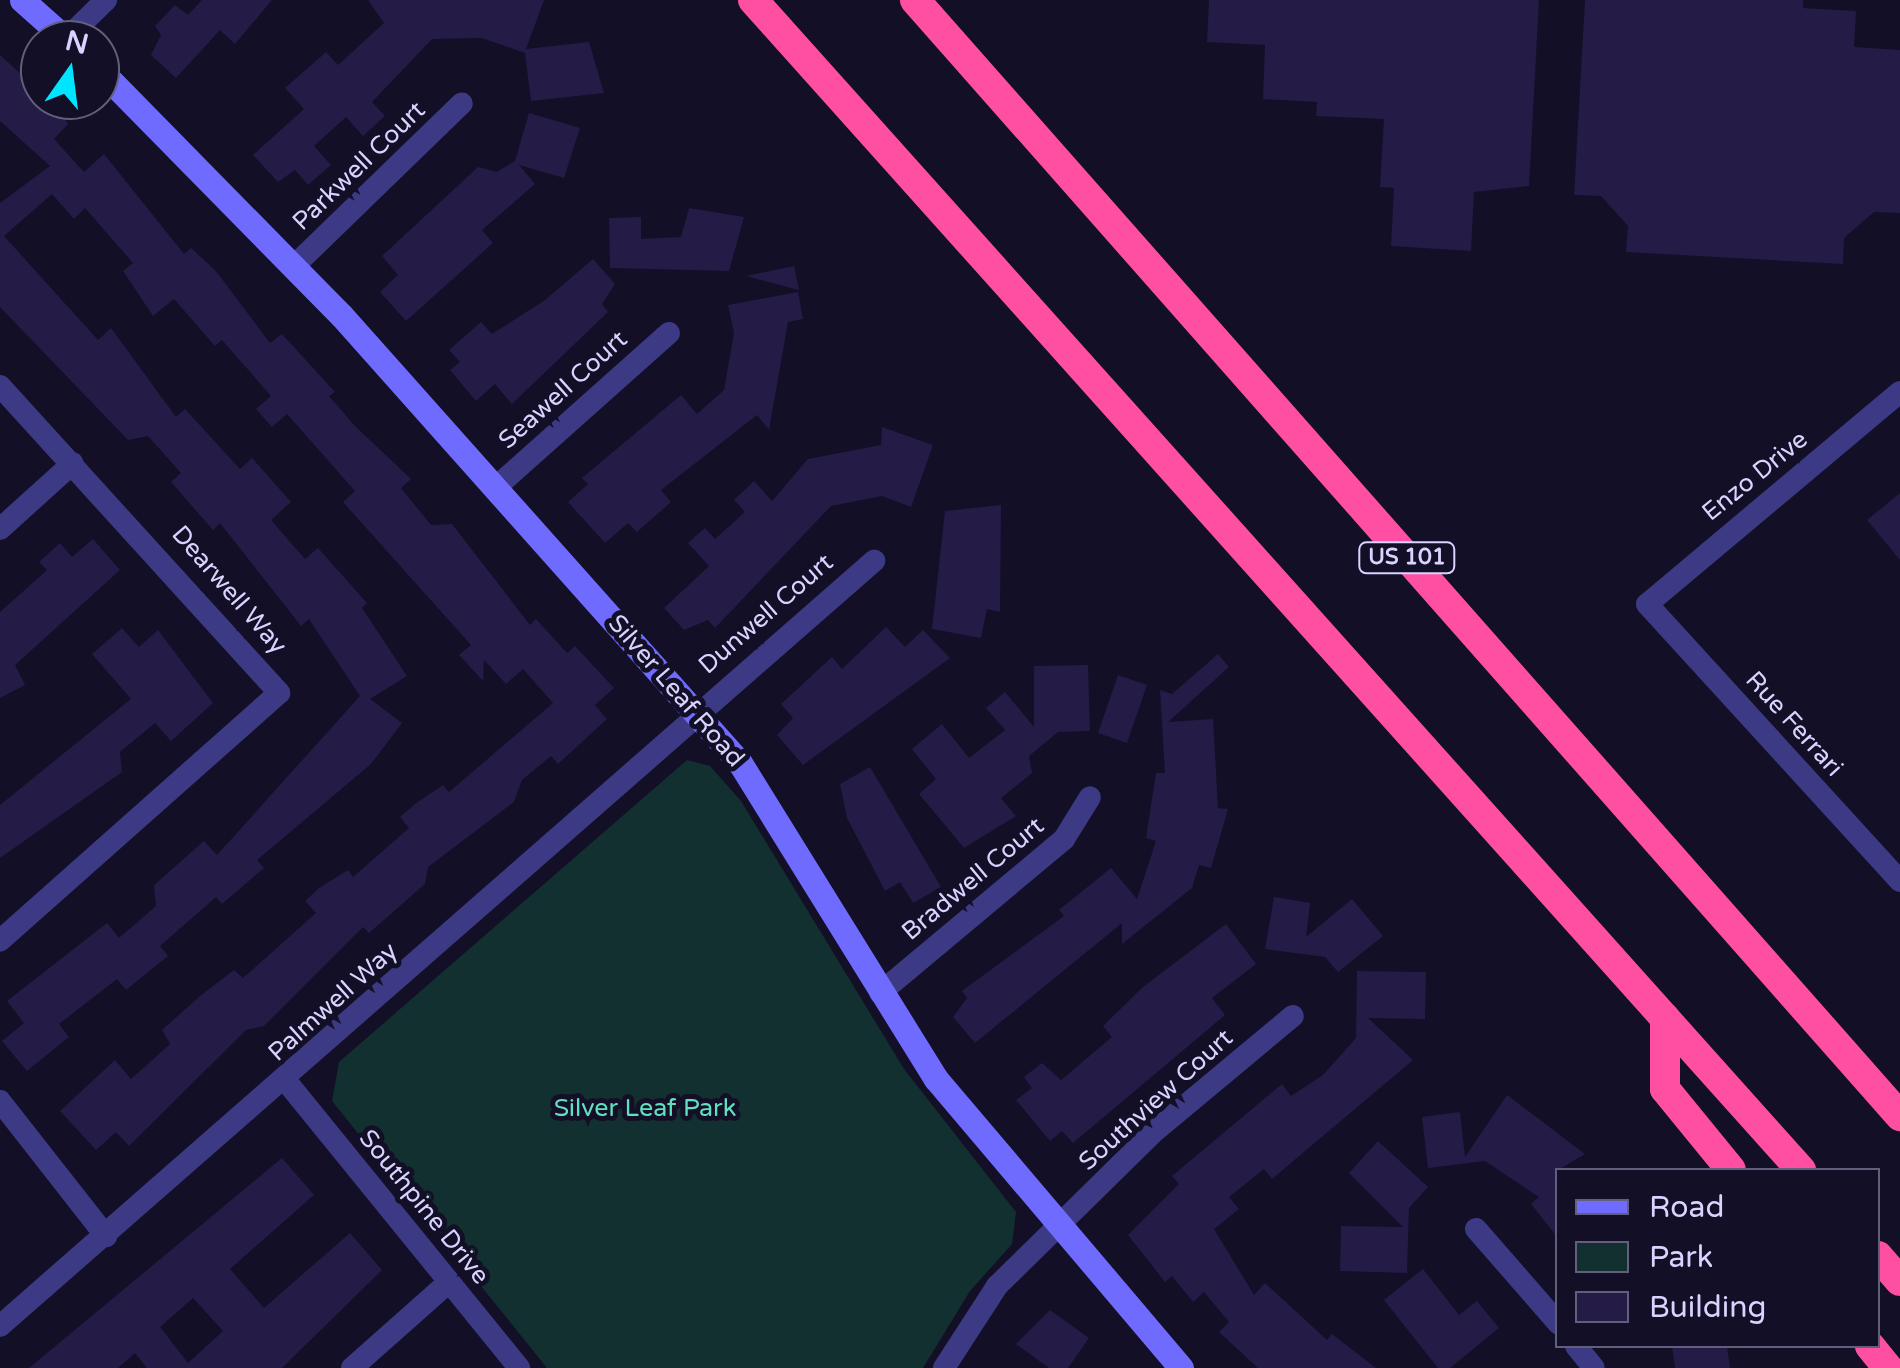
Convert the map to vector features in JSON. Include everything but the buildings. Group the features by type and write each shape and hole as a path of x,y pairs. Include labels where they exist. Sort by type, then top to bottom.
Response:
{"highway":[{"path":"753,0 1799,1168"},
{"name":"US 101","path":"915,0 1900,1116"},
{"path":"1665,1018 1666,1089 1729,1168"},
{"path":"1880,1258 1900,1282"},
{"path":"1872,1348 1888,1368"}],"street":[{"path":"22,0 45,20"},
{"path":"86,20 106,0"},
{"name":"Silver Leaf Road","path":"120,91 293,268 697,712 793,841 880,993 936,1079 1180,1368"},
{"name":"Parkwell Court","path":"293,268 462,103"},
{"name":"Seawell Court","path":"494,488 668,333"},
{"name":"Dearwell Way","path":"0,386 279,694 0,940"},
{"name":"Enzo Drive","path":"1646,604 1900,392"},
{"path":"0,529 73,463"},
{"name":"Dunwell Court","path":"697,712 874,560"},
{"name":"Rue Ferrari","path":"1646,604 1900,881"},
{"name":"Palmwell Way","path":"0,1326 286,1081 697,712"},
{"name":"Bradwell Court","path":"880,993 1064,839 1090,797"},
{"name":"Southview Court","path":"944,1368 996,1286 1156,1130 1294,1016"},
{"name":"Southpine Drive","path":"286,1081 519,1368"},
{"path":"0,1102 106,1236"},
{"path":"1476,1229 1555,1320"},
{"path":"352,1368 448,1282"},
{"path":"1578,1348 1594,1368"}],"green space":[{"name":"Silver Leaf Park","path":"687,760 710,766 741,801 904,1069 1016,1212 1012,1244 970,1291 923,1368 547,1368 332,1101 339,1062"}]}
